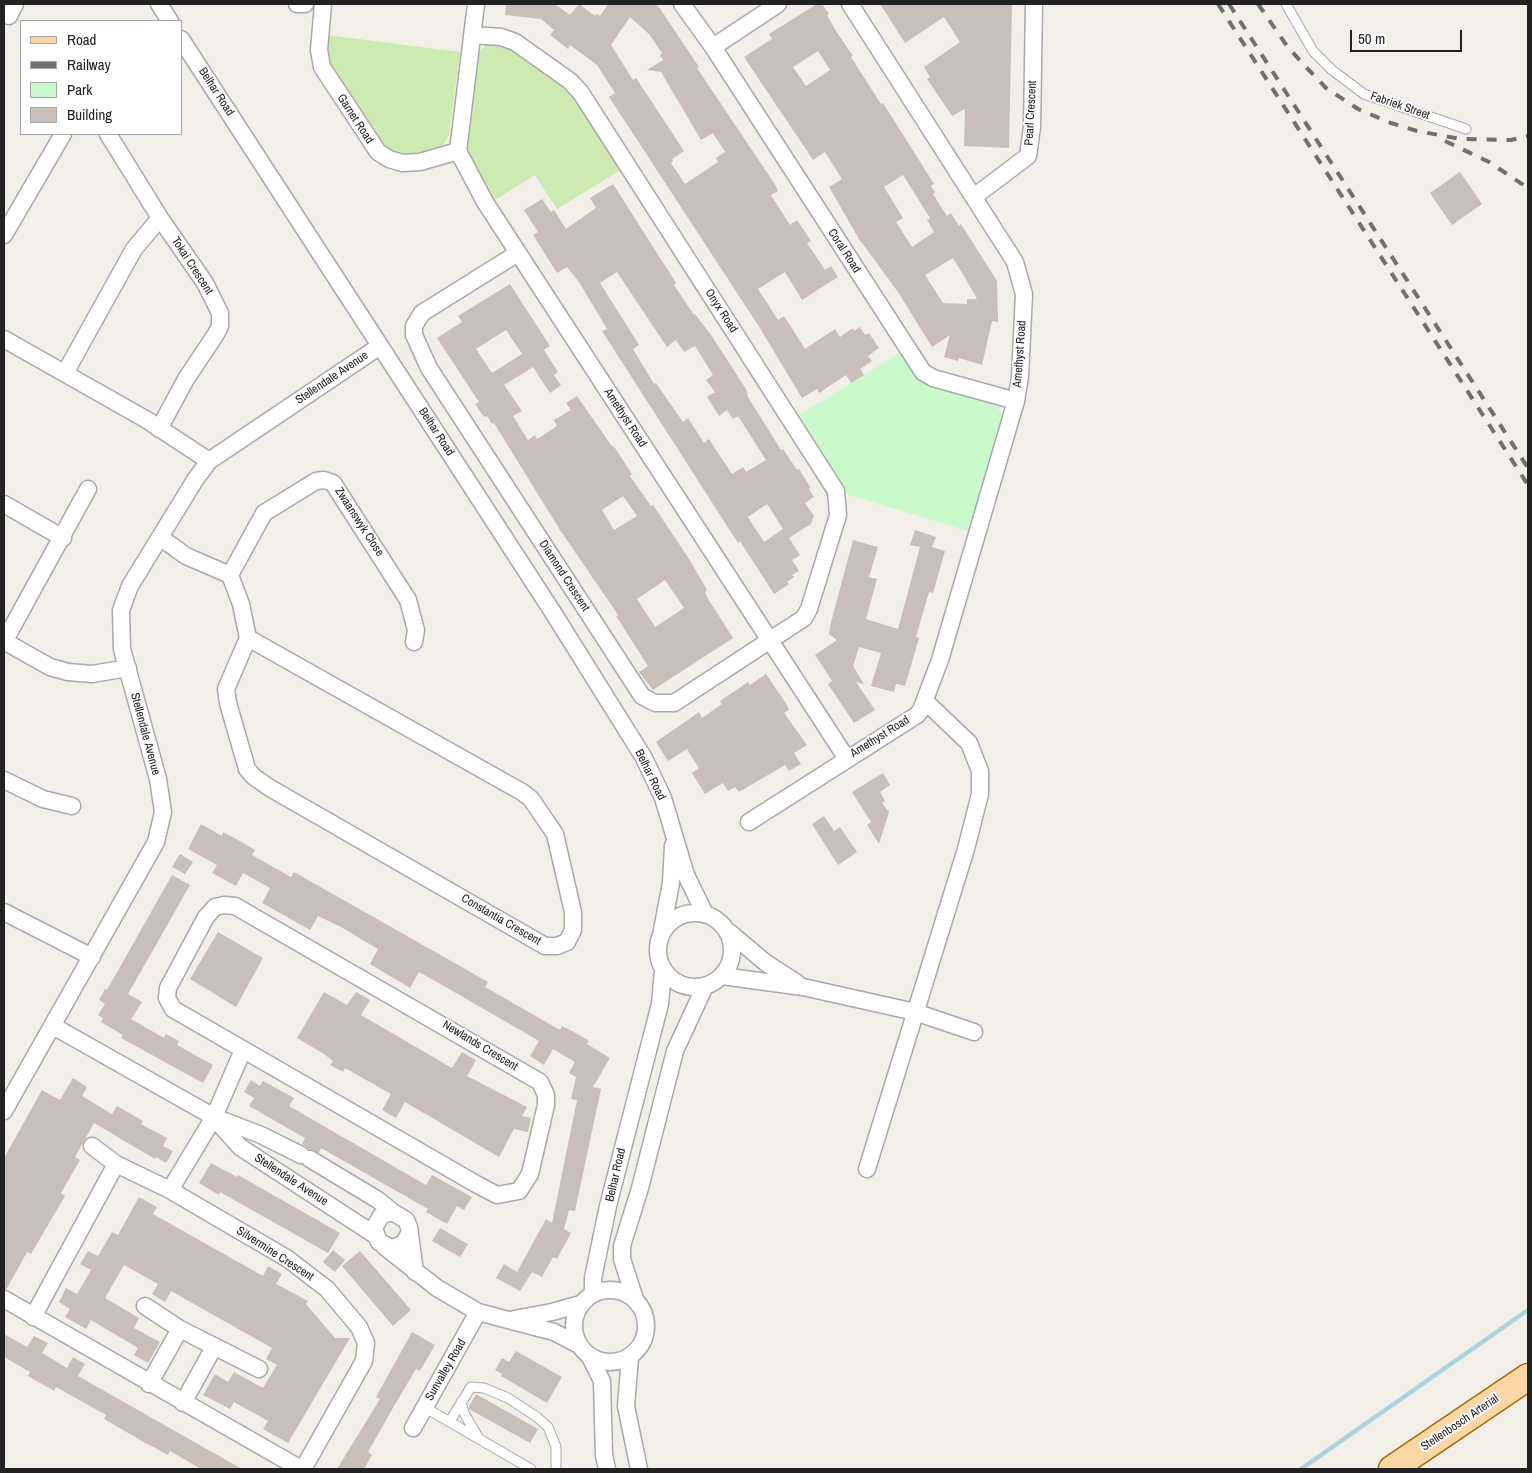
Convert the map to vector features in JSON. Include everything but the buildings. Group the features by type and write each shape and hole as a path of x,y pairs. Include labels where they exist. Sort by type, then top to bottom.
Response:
{"main road":[{"name":"Stellenbosch Arterial","path":"1392,1469 1528,1377"}],"street":[{"path":"159,4 169,20"},
{"path":"297,4 305,4"},
{"name":"Garnet Road","path":"323,4 319,50 322,67 370,143 378,152 389,159 402,163 420,162 458,151"},
{"path":"458,151 476,4"},
{"name":"Coral Road","path":"682,4 712,46 923,372 933,378 1016,401"},
{"path":"712,46 778,4"},
{"name":"Amethyst Road","path":"749,822 917,715 926,702 1016,401 1021,363 1024,294 1015,262 975,196 850,4"},
{"name":"Pearl Crescent","path":"975,196 1028,156 1032,127 1034,4"},
{"name":"Onyx Road","path":"472,36 502,37 515,42 570,81 581,93 836,492 838,515 809,609 800,622 772,641"},
{"name":"Belhar Road","path":"182,40 616,711 644,758 663,798 686,875 706,914"},
{"path":"4,235 62,135"},
{"name":"Tokai Crescent","path":"109,135 160,218 205,283 221,318 216,334 186,379 159,429"},
{"name":"Amethyst Road","path":"458,151 484,202 772,641 846,759"},
{"path":"66,373 134,249 160,218"},
{"name":"Diamond Crescent","path":"518,253 422,313 414,326 414,336 429,368 642,696 655,703 674,703 772,641"},
{"path":"4,339 66,373 209,461"},
{"name":"Stellendale Avenue","path":"380,346 209,461 195,480 130,586 121,610 122,650 158,779 163,812 156,842 52,1026 214,1117 261,1135 306,1157 378,1200 394,1213"},
{"name":"Zwaanswyk Close","path":"230,575 264,513 316,481 324,480 333,483 408,600 416,630 414,642"},
{"path":"88,489 63,538 4,641 50,667 68,672 92,674 128,668"},
{"path":"4,504 63,538"},
{"path":"161,538 186,556 230,575 242,604 248,638"},
{"name":"Constantia Crescent","path":"248,638 522,792 531,799 555,834 573,912 573,930 567,942 557,946 545,946 254,777 247,769 228,703 226,689 248,638"},
{"path":"867,1169 980,794 980,771 969,744 926,702"},
{"path":"4,780 43,799 72,806"},
{"name":"Belhar Road","path":"662,930 671,883 674,833"},
{"name":"Newlands Crescent","path":"224,905 235,906 244,910 540,1082 546,1095 546,1105 530,1174 519,1191 497,1195 243,1050 173,1009 167,998 168,988 206,916 215,907 224,905"},
{"path":"4,912 92,957"},
{"path":"728,931 732,943 732,955 729,966 722,976 705,986 689,987 674,981 663,970 657,954 662,930 677,916 686,913 706,914 718,920 728,931 766,963 803,987"},
{"name":"Belhar Road","path":"587,1299 610,1197 660,1004 663,970"},
{"path":"722,976 803,987 915,1012 974,1032"},
{"name":"Belhar Road","path":"635,1298 622,1259 622,1246 640,1188 675,1051 705,986"},
{"path":"4,1111 52,1026"},
{"path":"170,1190 214,1117 243,1050"},
{"name":"Stellendale Avenue","path":"214,1117 240,1147 380,1241 415,1272 437,1288 478,1312 554,1332 579,1345"},
{"name":"Silvermine Crescent","path":"4,1299 149,1384 302,1469 364,1361 366,1352 363,1334 327,1289 307,1272 170,1190 116,1164 92,1146"},
{"path":"33,1317 116,1164"},
{"path":"409,1234 403,1244 392,1248 380,1241 374,1228 381,1216 394,1213 406,1220 409,1234 415,1272"},
{"path":"590,1357 606,1363 619,1362 630,1357 641,1347 646,1334 646,1320 641,1306 635,1298 619,1291 606,1290 587,1299 575,1317 574,1331 579,1345 590,1357 602,1381 606,1469"},
{"name":"Stellendale Avenue","path":"506,1320 552,1312 587,1299"},
{"path":"145,1306 180,1329 259,1369"},
{"name":"Sunvalley Road","path":"413,1428 478,1312"},
{"path":"149,1384 180,1329"},
{"path":"183,1403 214,1347"},
{"path":"630,1357 626,1406 639,1469"}],"lane":[{"name":"Fabriek Street","path":"1286,4 1313,51 1332,70 1364,94 1466,128"},
{"path":"450,1421 471,1387 484,1388 508,1398 537,1417 548,1427 558,1456 556,1469"},
{"path":"461,1402 464,1413 479,1438"},
{"path":"424,1407 531,1469"}],"green space":[{"path":"327,35 460,52 449,134 444,144 436,150 402,158 385,151 328,62"},
{"path":"503,43 558,80 574,96 621,170 557,209 535,175 495,200 465,148 475,55 486,45"},
{"path":"901,352 994,404 1001,412 1003,423 971,532 846,494 798,416"}],"waterway":[{"path":"1301,1469 1528,1310"}],"railway":[{"path":"1218,4 1528,485"},
{"path":"1229,4 1528,468"},
{"path":"1258,4 1287,46 1304,65 1326,88 1358,109 1391,123 1417,131 1461,139 1511,140 1528,136"},
{"path":"1445,141 1489,162 1528,188"}]}
